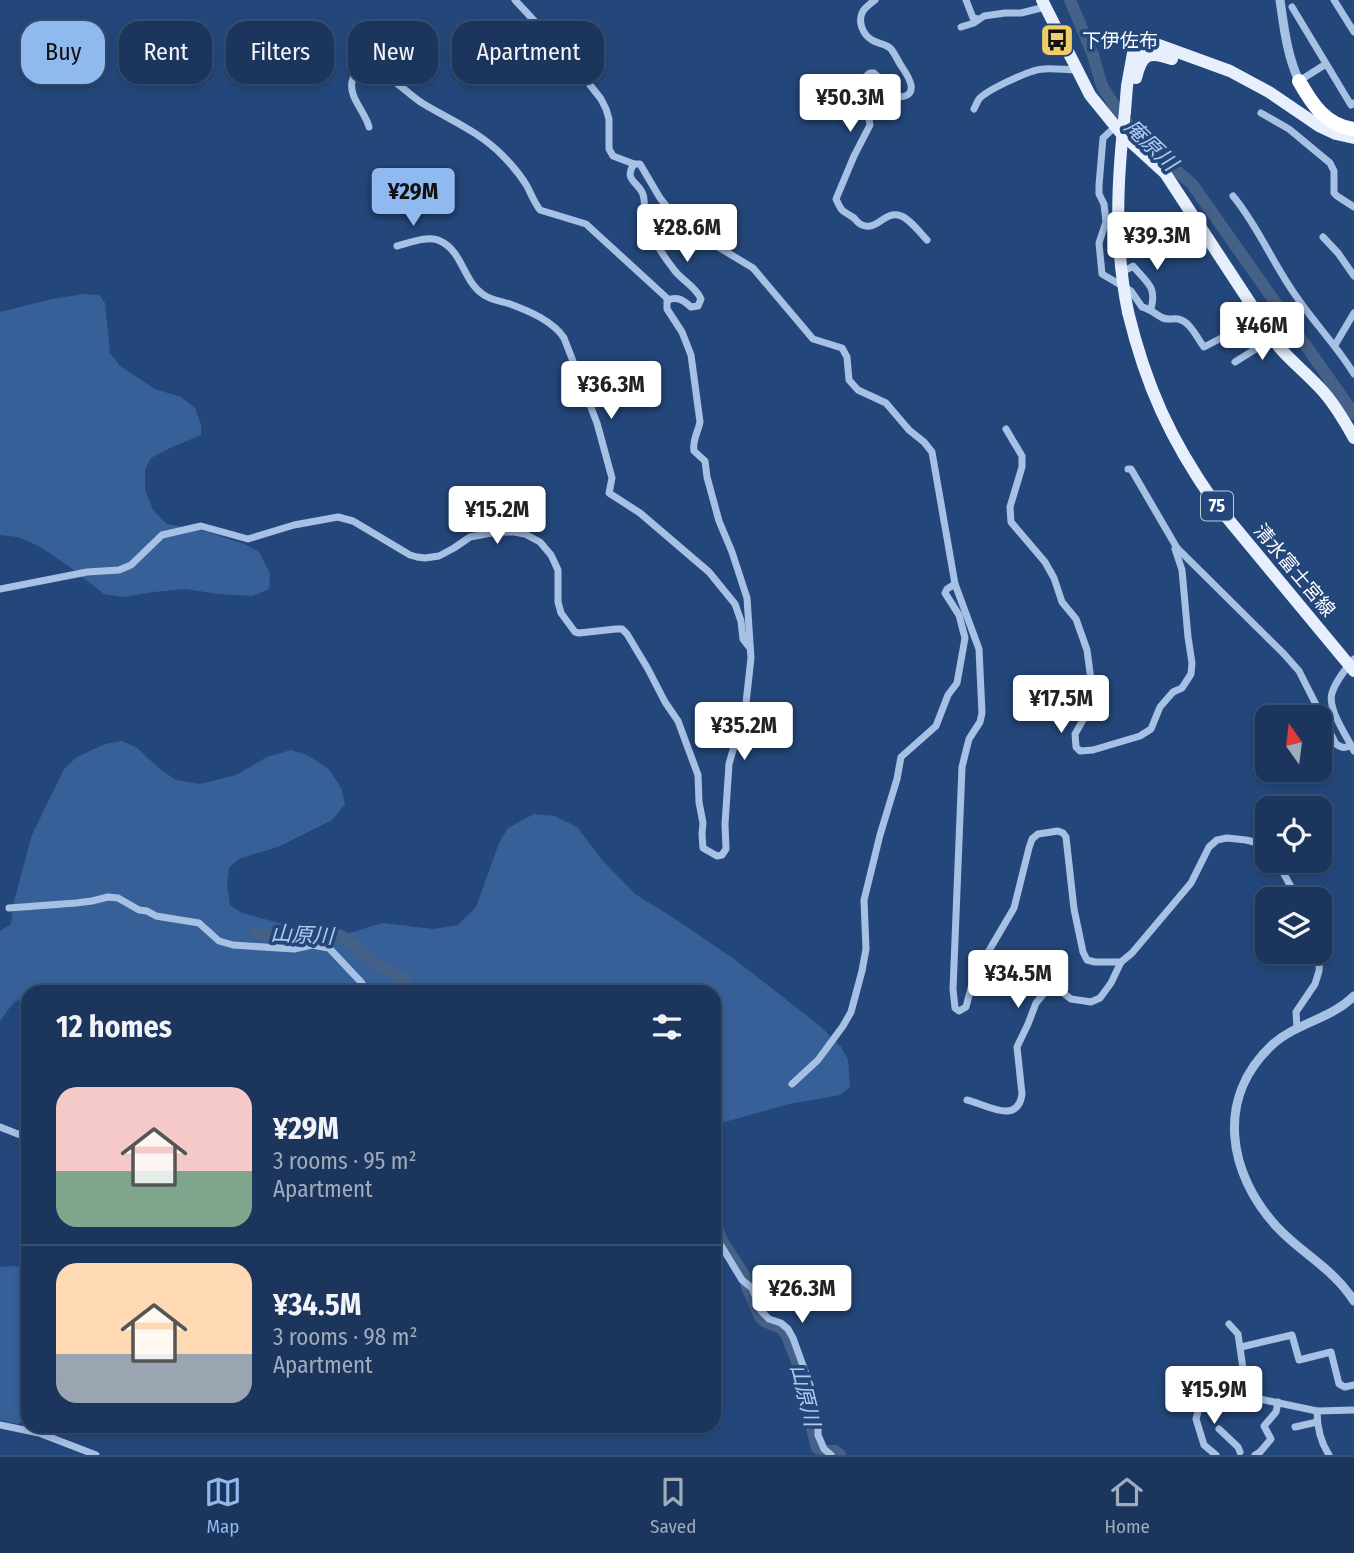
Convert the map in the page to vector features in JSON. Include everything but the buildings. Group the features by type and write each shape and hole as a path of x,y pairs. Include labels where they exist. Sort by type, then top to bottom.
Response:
{"highway":[{"path":"1298,82 1333,115 1354,123"},
{"path":"1298,82 1325,117 1340,126 1354,129"}],"main road":[{"path":"1044,3 1090,95 1115,127 1165,173 1273,338 1293,363 1320,387 1342,416 1354,438"},
{"name":"清水富士宮線","path":"1352,665 1214,502 1181,452 1145,374 1128,312 1121,269 1117,209 1127,86 1133,53 1153,43 1230,71 1319,126 1354,138"},
{"name":"清水富士宮線","path":"1267,95 1315,132 1332,141 1354,146"}],"street":[{"path":"515,0 568,57 601,99 606,109 609,149 613,156 640,164 660,198 676,218 753,268 813,339 842,348 847,357 849,380 858,390 886,402 932,452 955,584 979,649 982,713 962,766 953,989 955,1009 959,1011 966,1007 974,976 1014,908 1029,848 1032,839 1038,834 1058,831 1066,837 1074,909 1087,960 1121,962"},
{"path":"875,0 864,9 861,17 862,28 873,41 890,47 908,75 911,90 905,97 900,97 874,73 864,78 870,125 836,199 841,210 860,225 876,225 897,214 905,218 927,240"},
{"path":"966,0 974,18 978,19"},
{"path":"1280,0 1286,41 1298,82 1326,64"},
{"path":"1334,0 1354,32"},
{"path":"961,27 990,14 1021,13 1044,3"},
{"path":"1292,7 1351,105 1354,103"},
{"path":"974,108 978,100 989,91 1015,77 1043,69 1077,70"},
{"path":"369,127 352,91 354,76 363,70 385,75 422,103 469,129 502,155 526,185 540,210 586,224 669,300"},
{"path":"1261,113 1289,130 1330,163 1334,171 1334,193 1354,207"},
{"path":"1115,127 1103,138 1098,186 1106,222 1099,243 1102,274 1131,291 1142,307 1151,309 1163,318 1184,321 1204,348 1260,318"},
{"path":"0,589 87,572 119,570 131,565 162,535 201,526 248,539 294,525 338,517 353,522 410,555 425,558 439,556 470,537 497,532 524,534 540,542 551,555 558,570 558,602 561,613 575,632 622,629 628,634 678,721 698,775 703,848 717,856 722,855 726,849 729,764 744,721 751,658 747,598 741,575 719,521 705,461 694,451 693,444 700,422 691,355 682,332 667,309 667,300 681,299 691,307 698,306 701,299 699,293 677,274 646,224 642,191 634,184 630,175 634,164"},
{"path":"1233,196 1245,210 1295,295 1335,345 1354,374"},
{"path":"1323,237 1354,276"},
{"path":"397,246 433,239 442,241 458,256 470,282 485,296 512,305 558,329 564,338 597,424 612,478 609,493 640,513 709,572 735,604 743,639 750,648"},
{"path":"1128,268 1133,266 1152,288 1154,298 1151,309"},
{"path":"1335,345 1354,313"},
{"path":"1235,362 1273,338"},
{"path":"1006,429 1022,456 1022,467 1010,507 1011,522 1045,562 1062,602 1076,619 1087,650 1093,695 1091,706 1076,734 1076,747 1080,751 1102,748 1140,736 1151,729 1160,707 1173,692 1182,688 1191,674 1182,570 1175,549 1177,548"},
{"path":"1128,469 1131,469 1177,548 1299,671 1336,744 1346,748 1353,748 1331,704 1331,694 1352,665"},
{"path":"792,1084 818,1060 851,1012 866,949 864,900 901,757 936,726 948,695 957,683 965,638 959,615 945,593 955,584"},
{"path":"967,1100 995,1110 1009,1111 1016,1108 1022,1094 1017,1047 1036,1003 1046,991 1057,988 1070,999 1091,1002 1100,998 1121,962 1132,953 1191,883 1209,847 1217,840 1227,838 1255,842"},
{"path":"9,908 118,898 156,916 199,923 219,941 233,945 293,949 312,945 329,948 363,985"},
{"path":"1297,1028 1296,1012 1315,984 1319,964"},
{"path":"1354,996 1335,1010 1283,1036 1270,1047 1243,1084 1235,1114 1234,1137 1251,1192 1267,1216 1287,1238 1330,1272 1354,1301"},
{"path":"0,1128 21,1136"},
{"path":"721,1245 742,1280 752,1288 761,1311 769,1319 781,1323 793,1338 815,1399 818,1435 824,1449 831,1455"},
{"path":"1229,1324 1238,1334 1242,1368 1250,1397"},
{"path":"1241,1347 1292,1335 1299,1360 1331,1352 1339,1384 1345,1387 1354,1385"},
{"path":"1180,1381 1194,1391 1202,1404 1196,1419 1204,1445 1216,1455"},
{"path":"1200,1404 1211,1409 1234,1399 1250,1397 1317,1411 1354,1410"},
{"path":"1255,1455 1261,1452 1271,1439 1264,1426 1276,1412 1278,1402"},
{"path":"1317,1411 1321,1442 1329,1455"},
{"path":"1295,1427 1317,1422"},
{"path":"0,1425 21,1429"},
{"path":"1219,1429 1238,1447 1239,1454"},
{"path":"39,1433 96,1455"}],"shaded area":[{"path":"84,294 99,295 105,303 110,353 120,366 155,389 181,397 195,408 201,424 201,435 151,458 145,470 145,490 153,510 167,524 208,532 259,552 270,573 269,589 252,596 186,589 124,597 104,594 39,546 18,537 0,535 0,312"},
{"path":"122,741 137,748 176,780 200,784 236,775 267,757 291,750 307,755 329,769 341,788 345,804 332,820 280,846 239,859 229,868 227,885 230,905 242,913 316,935 337,937 382,923 434,929 458,925 476,907 499,843 508,828 534,814 555,816 577,827 602,860 635,894 734,959 820,1026 841,1047 848,1060 850,1087 840,1095 789,1104 721,1123 721,985 21,985 21,1000 14,1002 0,1021 0,931 11,924 13,905 32,835 64,769 77,757 105,744"},
{"path":"21,1266 21,1423 18,1424 0,1420 0,1267"}],"waterway":[{"name":"庵原川","path":"1070,0 1093,55 1102,86 1122,118 1158,155 1192,184 1354,414"},
{"name":"山原川","path":"256,933 278,936 329,932 338,935 353,943 373,962 403,979 408,985"},
{"name":"山原川","path":"721,1238 745,1276 760,1317 781,1328 787,1336 806,1384 817,1448 835,1451 840,1455"}],"place":[{"name":"下伊佐布","path":"1057,40"}]}
